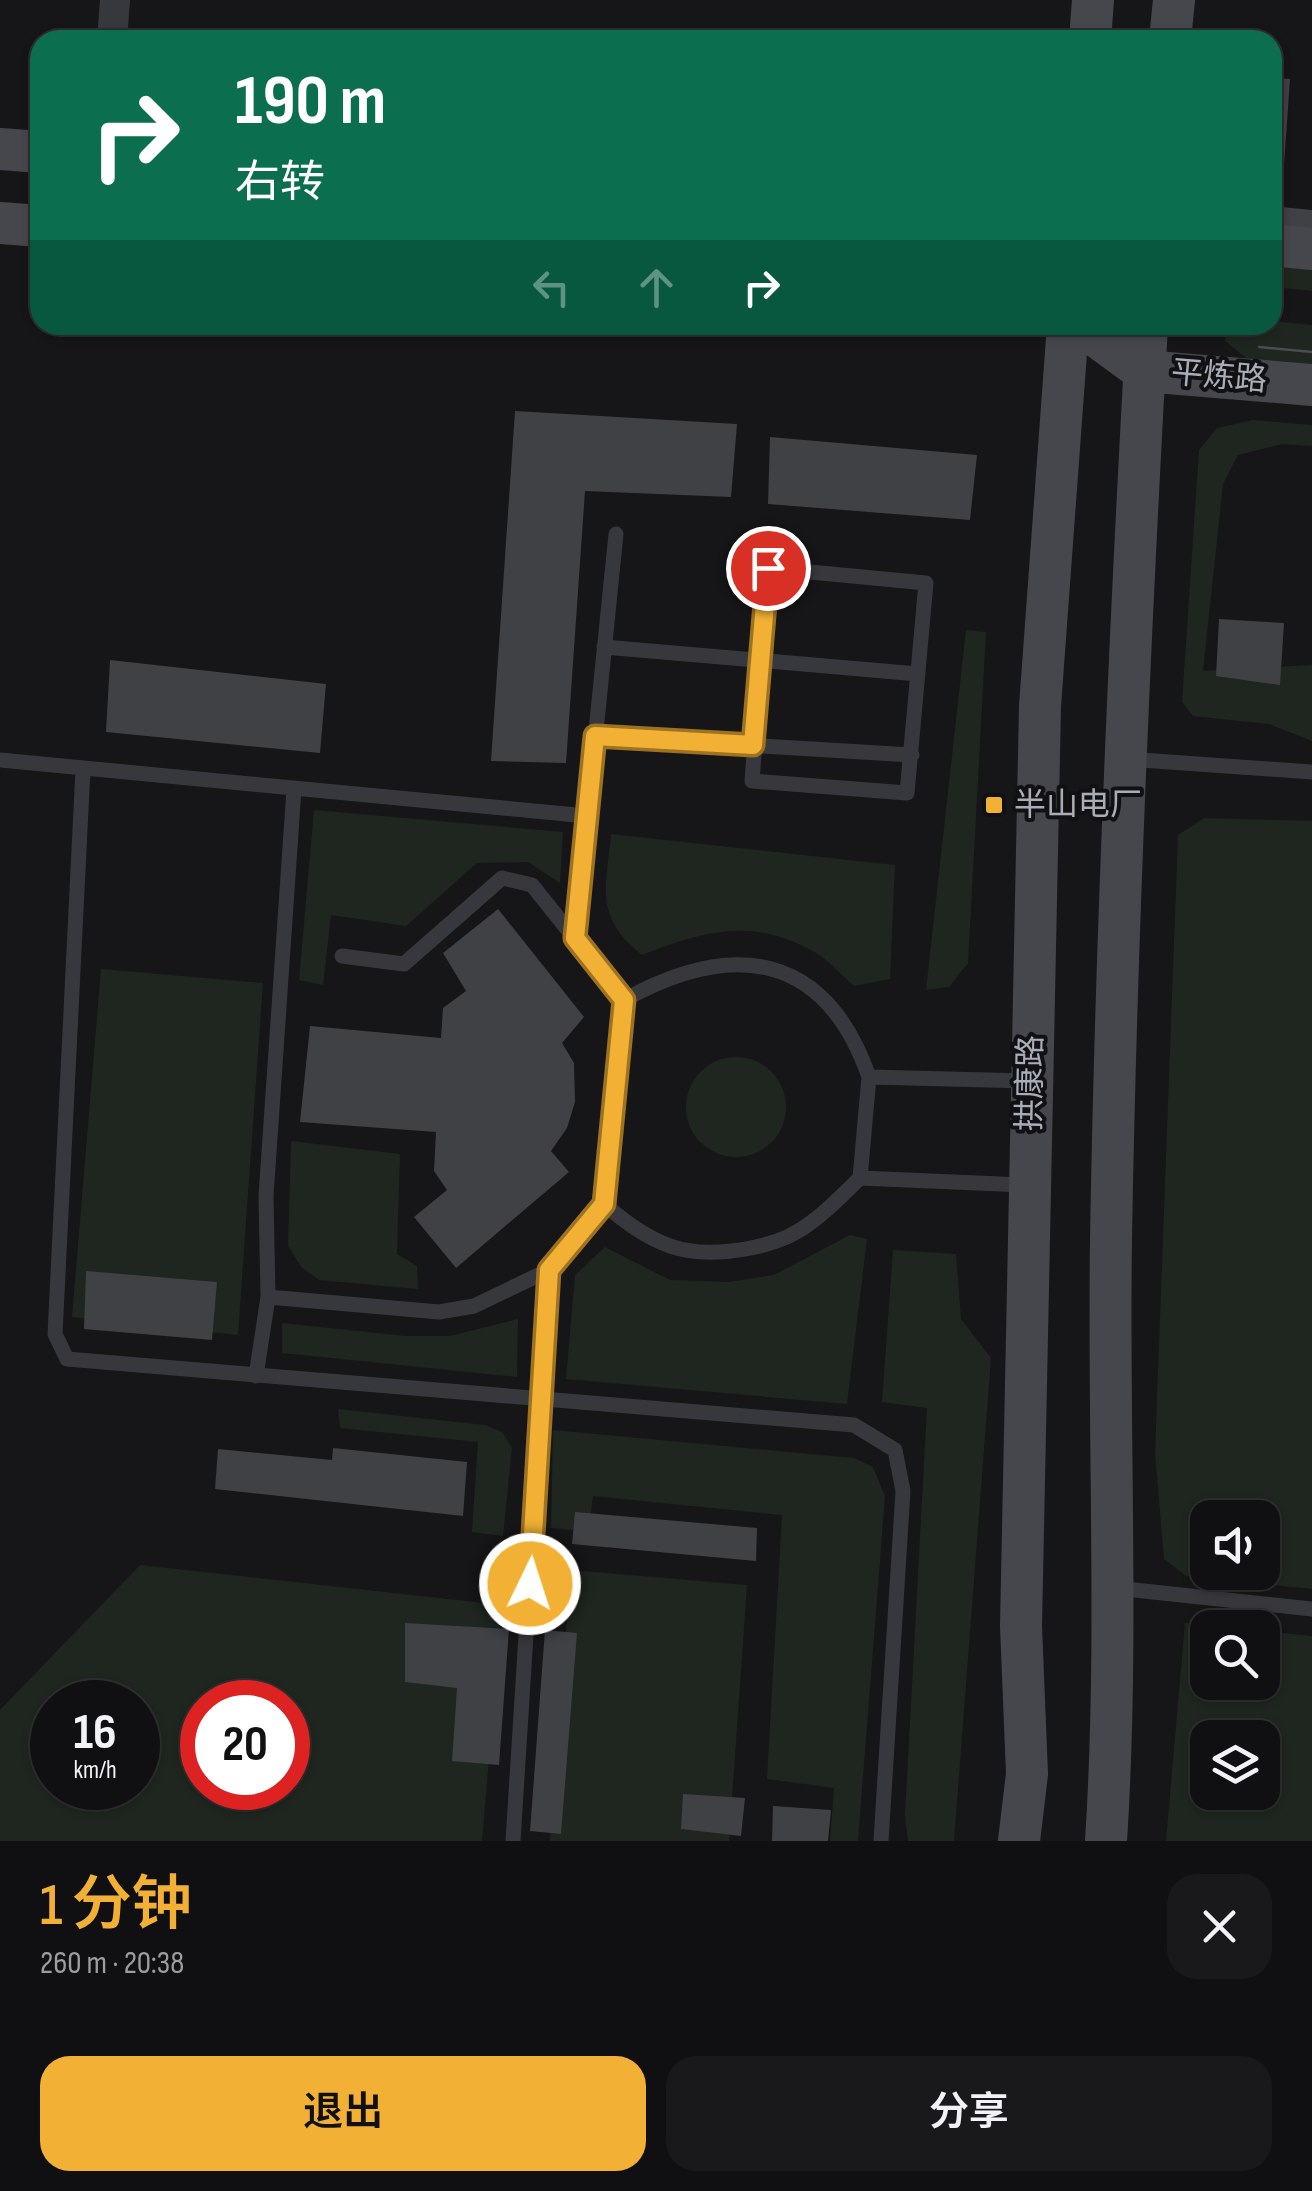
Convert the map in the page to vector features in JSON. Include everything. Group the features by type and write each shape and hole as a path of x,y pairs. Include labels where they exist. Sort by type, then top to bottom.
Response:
{"main road":[{"path":"1090,30 1092,0"},
{"path":"1171,30 1174,0"},
{"path":"0,149 30,151"},
{"path":"0,223 30,225"},
{"path":"1282,246 1312,249"},
{"name":"拱康路","path":"1019,1841 1027,1774 1021,1626 1040,706 1067,335"},
{"name":"平炼路","path":"1095,335 1144,371 1312,385"},
{"path":"1106,1841 1113,1739 1112,1241 1124,758 1146,335"}],"street":[{"path":"113,30 116,0"}],"lane":[{"path":"575,938 616,534"},
{"path":"768,568 926,583 907,793 752,781 760,660 768,568"},
{"path":"604,647 918,674"},
{"path":"595,736 912,755"},
{"path":"1124,758 1312,772"},
{"path":"0,760 587,816"},
{"path":"83,768 55,1334 67,1359 854,1426 895,1450 902,1491 881,1841"},
{"path":"256,1376 268,1298 266,1196 294,789"},
{"path":"268,1298 439,1312 474,1306 549,1270 604,1204 624,1000 532,885 502,878 404,964 342,956"},
{"path":"604,1204 632,1228 673,1247 747,1249 788,1236 827,1210 860,1178 869,1077 858,1046 839,1016 816,991 781,970 702,967 664,978 624,1000"},
{"path":"869,1077 1031,1081"},
{"path":"860,1178 1029,1186"},
{"path":"513,1841 549,1270"},
{"path":"1112,1588 1312,1609"}],"shaded area":[{"path":"1282,260 1312,264 1312,291 1282,288"},
{"path":"1282,322 1312,325 1312,370 1255,365 1225,341 1226,335 1282,335"},
{"path":"1253,420 1312,425 1312,446 1282,444 1238,455 1223,484 1203,671 1312,665 1312,741 1269,724 1193,716 1182,702 1199,450 1217,428"},
{"path":"966,630 986,632 968,963 949,987 926,990"},
{"path":"314,810 563,832 560,883 528,862 477,863 406,926 331,915 323,985 299,980"},
{"path":"1204,818 1312,821 1312,1589 1280,1586 1280,1500 1190,1500 1190,1576 1164,1559 1155,1452 1178,835"},
{"path":"611,834 895,865 890,979 854,986 811,950 789,940 747,931 706,935 642,955 616,928 610,915 606,886"},
{"path":"101,969 263,983 238,1335 72,1317"},
{"path":"736,1057 764,1065 778,1079 786,1107 778,1135 764,1149 736,1157 708,1149 694,1135 686,1107 694,1079 708,1065"},
{"path":"291,1141 400,1154 397,1254 417,1266 418,1289 319,1280 302,1268 288,1246"},
{"path":"850,1235 867,1239 847,1404 566,1379 575,1275 605,1247 670,1280 729,1282 774,1275"},
{"path":"893,1250 956,1254 961,1319 991,1358 954,1841 908,1841 905,1815 927,1408 882,1402"},
{"path":"518,1319 517,1377 282,1353 282,1323 405,1336 450,1336"},
{"path":"338,1409 485,1425 502,1432 512,1447 503,1536 472,1532 478,1442 340,1428"},
{"path":"553,1430 854,1458 873,1467 885,1496 858,1841 830,1841 834,1788 767,1779 782,1515 593,1496 588,1531 551,1528"},
{"path":"140,1565 502,1605 482,1841 0,1841 0,1710"},
{"path":"571,1570 747,1585 729,1841 550,1841"},
{"path":"1185,1623 1190,1623 1190,1700 1280,1700 1280,1633 1312,1636 1312,1841 1166,1841"}],"building":[{"path":"1282,79 1290,79 1282,193"},
{"path":"1282,207 1312,210 1312,237 1282,234"},
{"path":"515,411 737,424 731,497 585,491 566,763 491,761"},
{"path":"770,437 977,455 970,520 768,504"},
{"path":"1219,619 1284,623 1280,685 1216,676"},
{"path":"110,660 326,684 320,753 106,732"},
{"path":"498,909 584,1017 562,1043 574,1063 575,1102 567,1128 551,1151 569,1172 456,1268 414,1217 447,1190 434,1171 436,1132 300,1122 310,1026 441,1038 443,1008 466,991 443,953"},
{"path":"86,1271 217,1282 212,1340 84,1329"},
{"path":"333,1448 467,1462 463,1516 215,1489 218,1449 332,1460"},
{"path":"575,1512 757,1528 756,1561 572,1544"},
{"path":"405,1623 509,1629 499,1765 452,1761 457,1688 405,1682"},
{"path":"545,1630 577,1633 561,1834 530,1831"},
{"path":"683,1794 745,1798 741,1836 681,1829"},
{"path":"773,1806 831,1810 828,1841 772,1841"}],"tram line":[{"path":"1259,347 1312,352"}],"place":[{"name":"半山电厂","path":"994,805"}],"route":[{"path":"530,1584 549,1270 604,1204 624,1000 575,938 595,736 753,745 768,568"}]}
